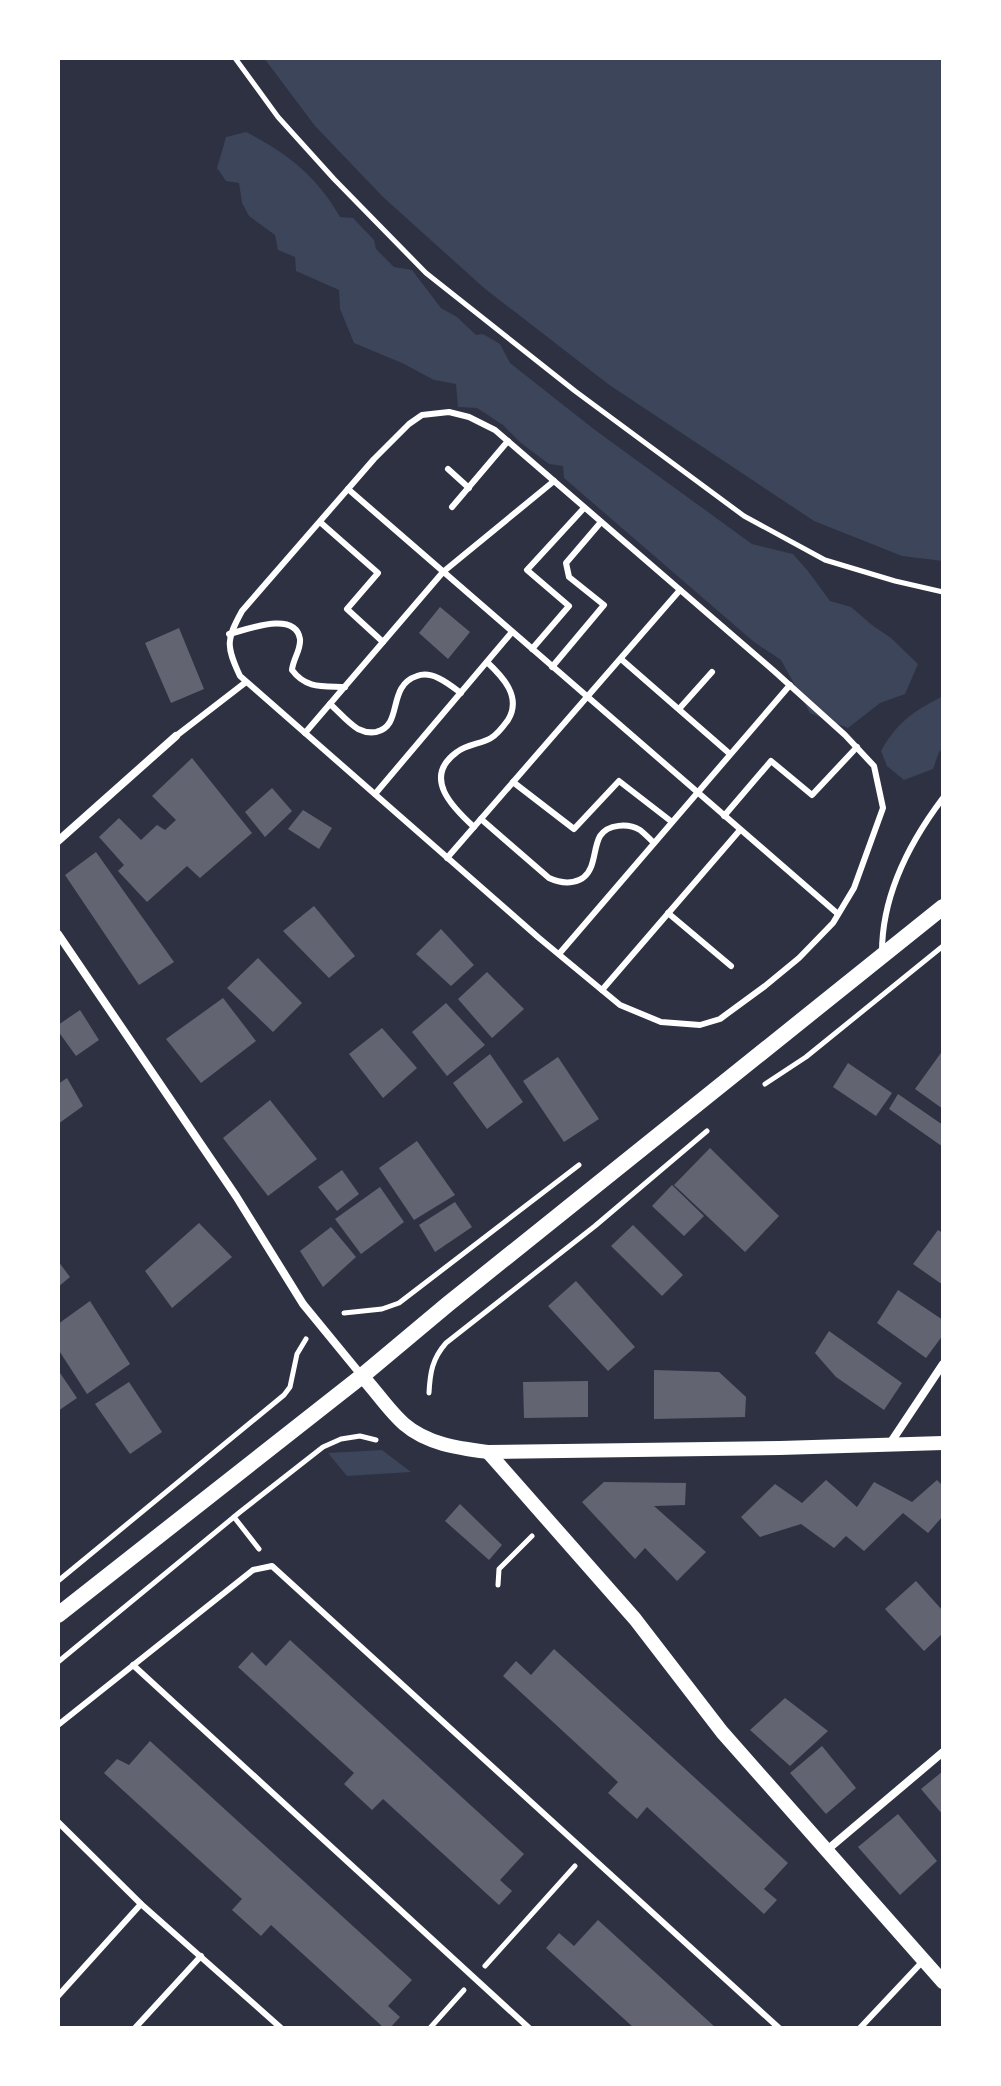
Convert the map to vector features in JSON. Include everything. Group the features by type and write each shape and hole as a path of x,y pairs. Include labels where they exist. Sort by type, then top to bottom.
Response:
{"main road":[{"path":"58,1615 362,1376 943,907"}],"street":[{"path":"58,841 176,736"},
{"path":"58,934 236,1196 303,1304 404,1424 428,1439 454,1448 488,1452 943,1443"},
{"path":"889,1445 943,1364"},
{"path":"488,1452 635,1619 722,1732 943,1982"},
{"path":"827,1850 943,1752"}],"lane":[{"path":"449,412 469,417 495,430 554,481 790,685 874,766 883,808 854,888 833,923 799,958 765,986 720,1019 700,1025 661,1022 620,1005 246,682 230,656 229,634 242,611 374,459 422,415 449,412"},
{"path":"452,507 508,441"},
{"path":"448,469 469,488"},
{"path":"305,733 443,572 554,481"},
{"path":"348,489 838,914"},
{"path":"532,649 569,606 527,570 584,508"},
{"path":"320,522 378,573 347,609 383,642"},
{"path":"552,667 604,605 569,577 566,563 601,522"},
{"path":"447,858 680,590"},
{"path":"229,634 273,622 286,625 299,635 292,670 298,678 304,684 345,687"},
{"path":"375,794 512,632"},
{"path":"621,659 730,754"},
{"path":"474,827 453,808 443,792 441,778 446,764 457,752 495,736 511,715 513,701 510,688 487,662"},
{"path":"679,709 712,672"},
{"path":"330,704 359,730 371,733 382,730 389,722 400,687 409,678 423,673 444,681 461,693"},
{"path":"176,736 246,682"},
{"path":"559,954 790,685"},
{"path":"724,816 771,761 812,795 857,747"},
{"path":"513,782 574,829 619,781 672,822"},
{"path":"882,956 885,915 904,860 943,798"},
{"path":"481,819 549,878 559,883 572,883 591,870 599,838 606,830 627,825 640,830 654,843"},
{"path":"602,990 740,830"},
{"path":"668,913 731,966"},
{"path":"58,1725 253,1570 272,1566 779,2028"},
{"path":"133,1665 529,2028"},
{"path":"58,1822 141,1904 281,2028"},
{"path":"58,1996 141,1904"},
{"path":"135,2028 201,1956"},
{"path":"860,2028 924,1960"}],"path":[{"path":"235,58 278,117 426,273 575,391 744,516 825,560 943,592"},
{"path":"756,1091 806,1057 943,946"},
{"path":"429,1393 435,1356 446,1343 595,1226 711,1127"},
{"path":"58,1581 284,1395 290,1387 297,1354 306,1339"},
{"path":"58,1662 234,1517 331,1443 360,1436 376,1440"},
{"path":"234,1517 272,1566"},
{"path":"498,1585 499,1569 549,1519"},
{"path":"482,1969 577,1864"},
{"path":"430,2028 466,1988"}],"shaded area":[{"path":"264,58 943,58 943,561 902,556 814,521 608,384 484,288 383,197 315,126"},
{"path":"246,132 300,167 322,190 340,217 353,218 394,267 412,270 441,308 457,317 476,335 483,334 500,344 510,363 595,430 752,544 793,554 830,601 851,607 918,664 905,694 880,703 848,728 810,713 781,660 754,642 564,478 563,466 549,464 503,425 477,408 458,407 456,384 434,380 354,343 340,309 339,290 296,271 295,257 278,250 275,235 249,216 242,203 239,183 226,181 217,168 226,137"},
{"path":"943,696 943,748 933,769 904,780 887,766 881,751 907,718"},
{"path":"382,1450 411,1472 347,1476 328,1453"}],"building":[{"path":"440,607 470,632 448,659 419,633"},
{"path":"179,628 204,689 171,703 145,643"},
{"path":"192,758 252,833 200,878 187,866 147,902 118,871 124,865 99,837 119,818 141,840 157,825 165,830 176,820 152,796"},
{"path":"272,788 292,811 265,837 245,812"},
{"path":"303,810 332,828 319,849 288,829"},
{"path":"96,852 174,962 139,985 65,875"},
{"path":"314,906 355,956 329,978 283,931"},
{"path":"441,929 474,965 451,986 416,954"},
{"path":"258,958 302,1003 273,1032 227,988"},
{"path":"487,972 524,1009 492,1038 458,999"},
{"path":"223,998 256,1041 201,1083 166,1039"},
{"path":"446,1003 485,1045 447,1076 412,1032"},
{"path":"80,1010 99,1040 76,1056 58,1031 58,1025"},
{"path":"382,1028 417,1068 383,1098 349,1054"},
{"path":"943,1050 943,1109 915,1089"},
{"path":"490,1054 523,1102 487,1129 453,1083"},
{"path":"558,1057 599,1119 564,1142 523,1081"},
{"path":"848,1063 892,1093 876,1116 833,1087"},
{"path":"67,1078 83,1106 58,1124 58,1084"},
{"path":"898,1094 943,1125 943,1147 889,1109"},
{"path":"270,1100 317,1159 268,1196 223,1138"},
{"path":"417,1141 455,1195 414,1220 379,1168"},
{"path":"710,1148 779,1216 745,1252 674,1185"},
{"path":"342,1170 359,1194 337,1211 318,1187"},
{"path":"672,1185 704,1216 684,1236 652,1206"},
{"path":"380,1187 404,1222 361,1254 335,1219"},
{"path":"455,1202 472,1227 435,1252 419,1225"},
{"path":"199,1223 232,1257 172,1308 145,1271"},
{"path":"633,1225 683,1275 662,1296 611,1246"},
{"path":"331,1227 356,1257 323,1287 300,1251"},
{"path":"938,1230 943,1233 943,1285 913,1264"},
{"path":"58,1261 70,1277 58,1287"},
{"path":"576,1281 635,1347 608,1371 548,1306"},
{"path":"898,1290 943,1320 943,1335 926,1358 877,1323"},
{"path":"90,1301 130,1364 87,1394 58,1349 58,1324"},
{"path":"829,1331 902,1383 884,1410 836,1377 815,1353"},
{"path":"58,1370 77,1398 58,1411"},
{"path":"654,1370 719,1372 746,1397 745,1417 654,1419"},
{"path":"588,1381 588,1417 524,1418 523,1382"},
{"path":"129,1382 162,1432 130,1454 95,1404"},
{"path":"826,1480 857,1507 874,1482 912,1502 937,1480 943,1486 943,1516 928,1533 903,1513 864,1551 846,1536 834,1548 801,1524 760,1537 741,1517 775,1484 802,1503"},
{"path":"604,1482 686,1483 685,1505 654,1506 706,1552 677,1581 645,1548 635,1559 582,1502"},
{"path":"460,1504 502,1545 489,1560 445,1521"},
{"path":"916,1581 943,1611 943,1633 924,1651 885,1609"},
{"path":"290,1640 524,1854 500,1880 512,1891 499,1905 383,1799 372,1810 344,1784 354,1773 238,1667 252,1652 266,1666"},
{"path":"554,1649 788,1863 764,1889 777,1900 764,1914 647,1807 637,1819 608,1793 618,1782 503,1676 516,1661 531,1675"},
{"path":"785,1698 828,1731 790,1766 750,1730"},
{"path":"150,1741 412,1980 388,2006 400,2017 390,2028 384,2028 271,1925 261,1936 232,1910 242,1899 104,1773 117,1759 129,1765"},
{"path":"822,1746 856,1788 826,1814 790,1773"},
{"path":"943,1771 943,1815 921,1789"},
{"path":"898,1814 937,1861 900,1895 858,1847"},
{"path":"598,1920 716,2028 634,2028 546,1948 559,1933 574,1946"}]}
